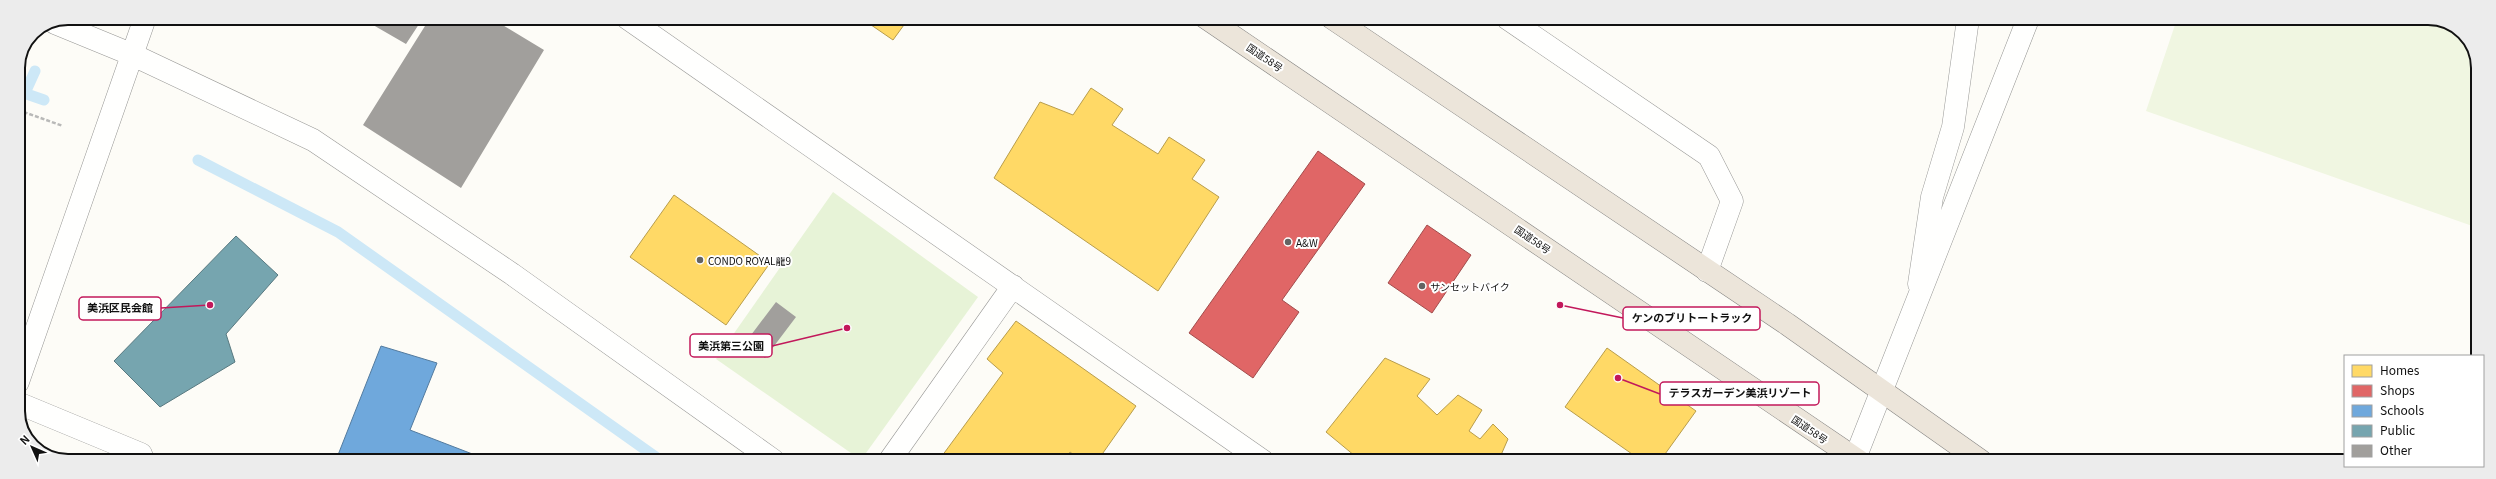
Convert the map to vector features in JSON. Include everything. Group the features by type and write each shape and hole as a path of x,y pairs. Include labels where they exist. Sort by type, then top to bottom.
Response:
{"highway":[{"name":"国道58号","path":"1216,25 1847,454"},
{"path":"1342,25 1882,390 1971,454"}],"street":[{"path":"25,362 143,25"},
{"path":"637,25 1254,454"},
{"path":"1517,25 1709,156 1732,202 1707,271"},
{"path":"1917,301 1932,197 1953,127 1967,25"},
{"path":"1858,454 2026,25"},
{"path":"62,26 133,55 314,140 512,274 760,454"},
{"path":"894,454 1013,286"},
{"path":"25,406 141,454"}],"path":[{"path":"25,112 63,126"}],"green space":[{"path":"2175,25 2434,25 2442,27 2450,31 2464,44 2470,57 2471,226 2146,111"},
{"path":"833,192 978,297 865,454 852,454 716,359"}],"building: Homes":[{"path":"871,25 904,25 893,40"},
{"path":"1091,88 1123,109 1112,125 1158,154 1169,137 1205,160 1192,179 1219,197 1158,291 994,178 1040,102 1073,115"},
{"name":"CONDO ROYAL龍9","path":"674,195 770,263 726,325 630,257"},
{"path":"1016,321 1136,406 1102,454 1073,454 1070,452 1068,454 943,454 1003,373 987,359"},
{"path":"1607,348 1696,411 1665,454 1632,454 1565,407"},
{"path":"1385,358 1430,379 1417,396 1437,415 1458,395 1482,410 1469,431 1480,439 1493,424 1508,439 1501,454 1353,454 1326,432"}],"building: Shops":[{"name":"A&W","path":"1318,151 1365,184 1282,300 1299,312 1253,378 1189,333"},
{"path":"1427,225 1471,255 1432,313 1388,283"}],"building: Schools":[{"path":"381,346 437,363 410,430 472,454 338,454"}],"building: Public":[{"path":"236,236 278,275 226,334 235,362 160,407 114,361"}],"building: Other":[{"path":"373,25 418,25 406,44"},
{"path":"426,25 503,25 544,50 461,188 363,125"},
{"path":"776,302 796,317 765,358 745,343"}],"waterway":[{"path":"25,93 35,71"},
{"path":"25,93 44,100"},
{"path":"198,160 338,232 652,454"}],"place":[{"name":"A&W","path":"1288,242"},
{"name":"CONDO ROYAL龍9","path":"700,260"},
{"name":"サンセットバイク","path":"1422,286"},
{"name":"美浜区民会館","path":"210,305"},
{"name":"ケンのブリトートラック","path":"1560,305"},
{"name":"美浜第三公園","path":"847,328"},
{"name":"テラスガーデン美浜リゾート","path":"1618,378"}]}
